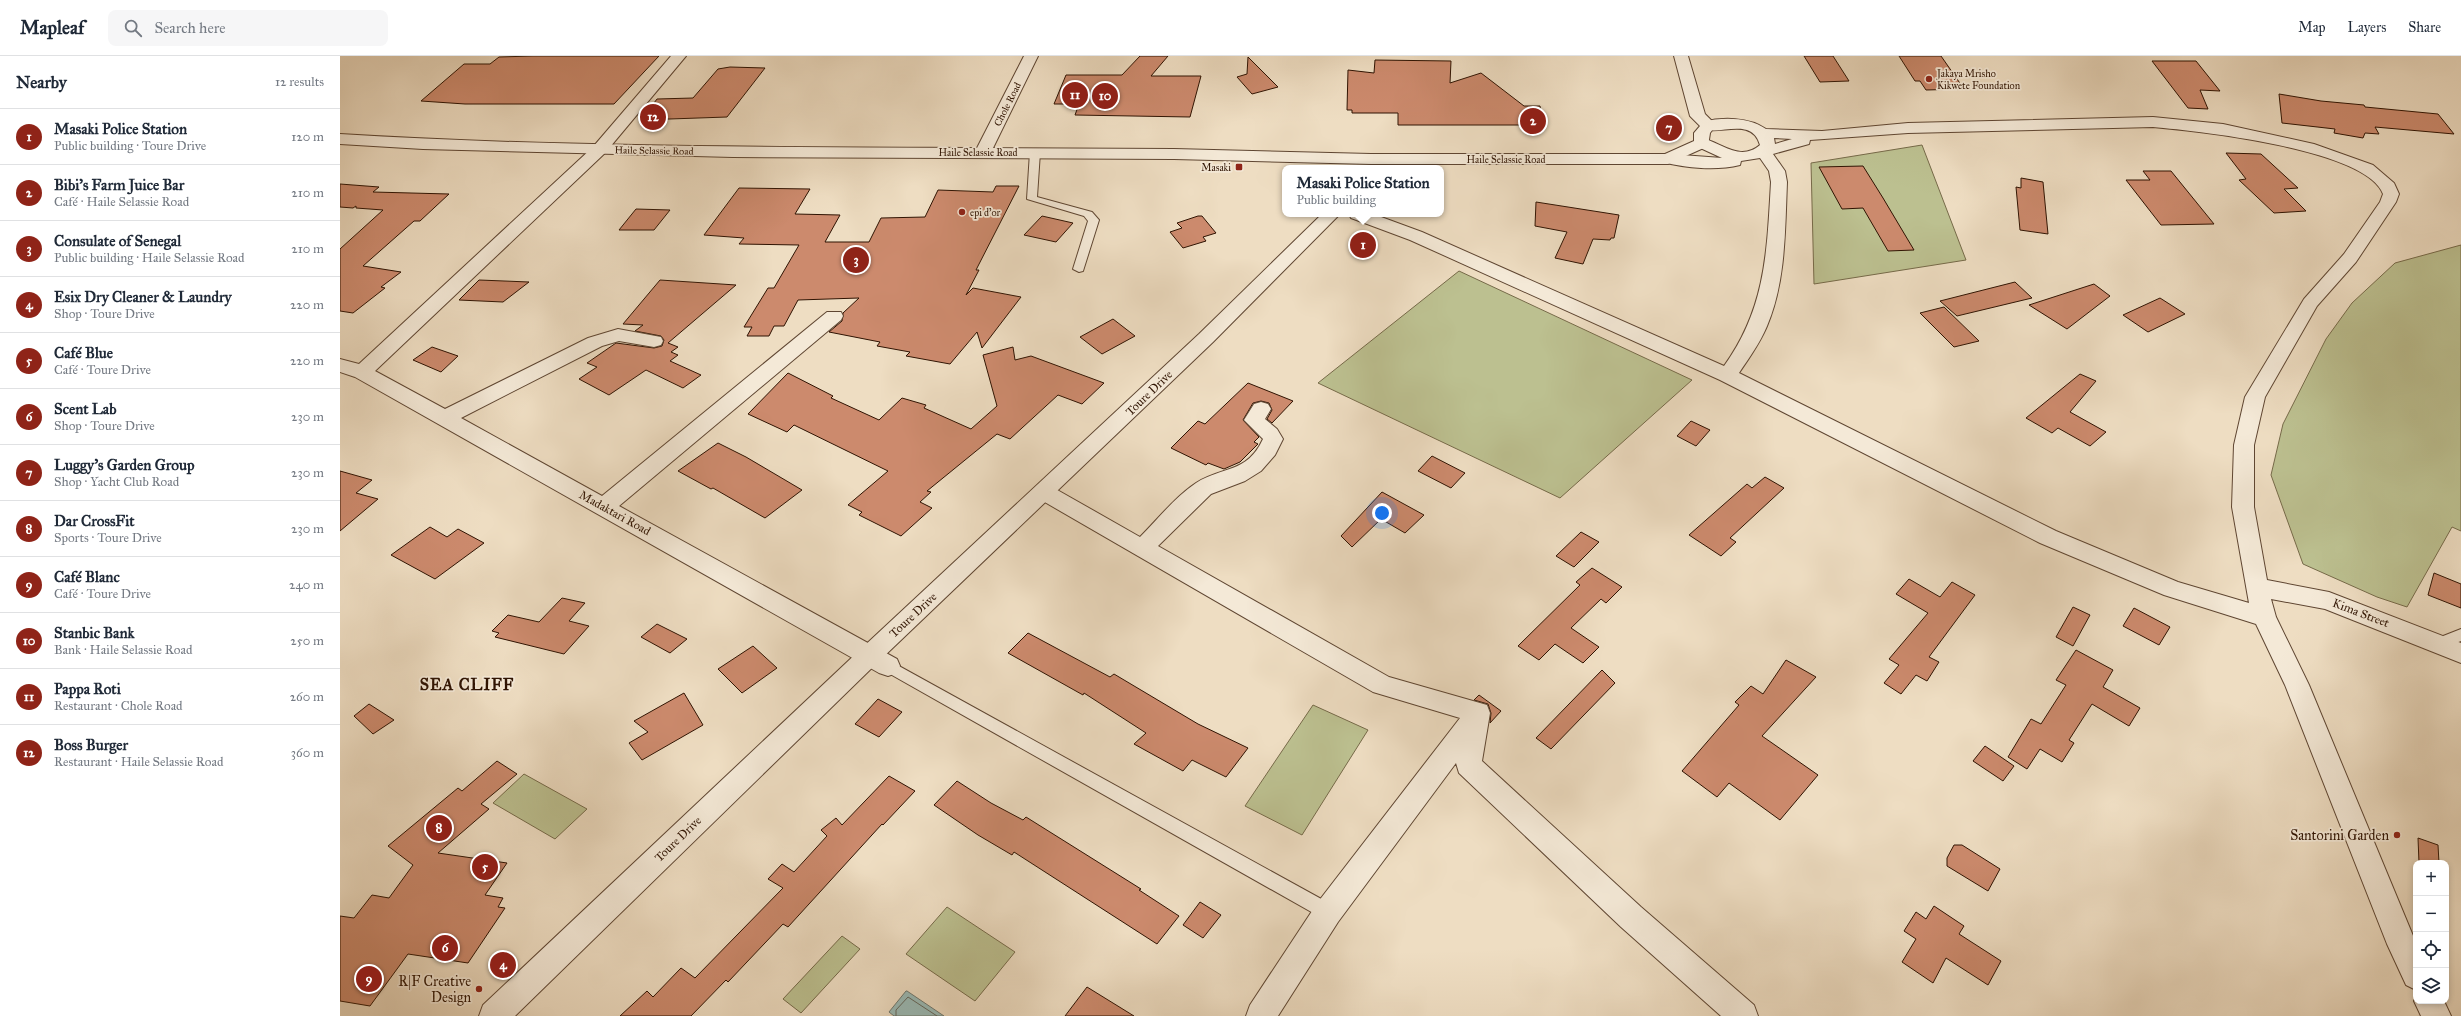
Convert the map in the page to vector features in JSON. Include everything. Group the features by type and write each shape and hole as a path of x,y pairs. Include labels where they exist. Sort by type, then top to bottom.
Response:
{"street":[{"path":"362,372 599,150 679,56"},
{"name":"Chole Road","path":"984,152 1031,56"},
{"path":"1681,56 1698,116 1708,125 1738,124"},
{"path":"1695,106 1714,118 1738,124 1762,133 1822,136 1908,128 2153,122 2223,129 2277,138 2340,158 2367,168 2380,176 2388,186 2391,194 2388,202 2350,258 2310,303 2255,397 2244,445 2243,508 2256,588 2264,616 2297,685 2396,934 2413,969"},
{"path":"1702,143 1702,133 1708,125"},
{"path":"1668,159 1686,162 1726,163 1739,161 1768,146 1767,139 1762,133"},
{"path":"1702,143 1715,151 1729,155 1754,154 1822,136"},
{"name":"Haile Selassie Road","path":"340,139 599,150 1036,152 1369,164 1668,159"},
{"path":"1668,159 1702,143"},
{"path":"1726,375 1748,346 1762,318 1769,285 1779,182 1777,171 1754,154"},
{"name":"Toure Drive","path":"494,1016 879,661 1044,492 1329,217"},
{"path":"1365,217 1459,254 1726,375 2048,537 2172,589 2264,616"},
{"path":"603,507 834,316"},
{"path":"444,418 595,342 618,335 654,341"},
{"name":"Madaktari Road","path":"340,365 362,372 879,661"},
{"path":"1143,548 1200,491 1213,482 1240,476 1261,458 1270,447 1273,439 1270,434 1254,420 1261,409"},
{"path":"1044,492 1382,685 1478,713"},
{"name":"Kima Street","path":"2256,588 2290,592 2329,601 2461,652"},
{"path":"1261,1016 1328,912 1478,713"},
{"path":"1478,713 1468,765 1631,917 1743,1016"},
{"path":"2430,1004 2436,1016"}],"lane":[{"path":"1036,152 1031,192 1032,199 1088,214 1094,220 1079,269"},
{"path":"2438,644 2461,636"},
{"path":"879,661 1328,912"}],"green space":[{"path":"1922,145 1966,260 1814,284 1811,163"},
{"path":"2461,245 2461,531 2452,527 2407,607 2377,597 2303,564 2271,475 2283,424 2326,339 2352,303 2395,263"},
{"path":"1459,271 1692,380 1560,498 1318,383"},
{"path":"1313,705 1368,730 1302,835 1245,806"},
{"path":"524,774 587,809 555,839 493,803"},
{"path":"947,907 1015,952 975,1001 906,954"},
{"path":"842,936 860,949 801,1013 783,999"}],"water":[{"path":"906,991 944,1016 894,1016 889,1012"}],"building":[{"path":"659,56 614,104 465,104 421,101 464,64 490,64 499,57"},
{"path":"1140,56 1168,56 1151,76 1201,76 1190,117 1075,115 1079,104 1054,104 1066,75 1122,75"},
{"path":"1804,56 1833,56 1849,81 1820,82"},
{"path":"1899,56 1941,56 1964,89 1926,90 1920,81 1915,81"},
{"path":"1248,57 1278,87 1252,94 1237,77 1247,74"},
{"path":"1375,60 1451,61 1450,83 1481,73 1524,106 1540,106 1543,125 1398,125 1398,113 1352,113 1352,110 1347,110 1348,70 1374,73"},
{"path":"2152,61 2196,61 2220,91 2200,90 2208,109 2188,108"},
{"path":"730,67 765,68 727,117 641,120 657,99 693,98 718,69"},
{"path":"2279,94 2321,101 2364,105 2365,107 2438,114 2454,134 2375,127 2379,134 2365,133 2363,138 2334,133 2335,129 2282,123"},
{"path":"2226,153 2261,154 2298,188 2284,189 2306,211 2274,213 2239,180 2246,179"},
{"path":"1863,166 1914,250 1888,251 1863,208 1842,209 1819,167"},
{"path":"2143,171 2171,171 2214,224 2161,225 2126,180 2150,180"},
{"path":"2021,178 2043,182 2048,234 2020,230 2016,187 2021,188"},
{"path":"340,184 379,187 373,192 449,194 420,221 414,221 363,266 401,272 381,287 385,288 353,313 340,311 340,249 383,210 356,208 356,206 353,208 340,207"},
{"path":"996,186 1019,186 976,270 979,270 966,295 973,288 1021,297 982,348 977,332 950,364 906,356 910,352 877,346 880,342 829,332 842,321 843,313 859,298 798,300 784,326 774,326 769,336 747,336 752,327 744,327 768,288 774,288 799,245 739,244 744,238 704,235 739,188 810,189 795,214 840,215 825,242 869,242 881,218 925,217 938,190 993,192"},
{"path":"1536,202 1619,215 1614,238 1611,238 1610,240 1593,239 1583,264 1555,258 1567,232 1535,226"},
{"path":"636,209 670,210 654,230 619,230"},
{"path":"1042,216 1073,223 1056,242 1024,235"},
{"path":"1202,216 1216,233 1203,237 1206,241 1183,248 1170,232 1182,228 1177,223"},
{"path":"479,280 529,282 503,302 459,300"},
{"path":"660,280 736,285 668,343 678,347 671,352 678,355 670,361 701,375 683,388 646,370 609,395 579,379 597,367 587,363 616,343 654,348 662,346 664,340 661,336 635,331 643,325 623,324"},
{"path":"2015,282 2032,298 1957,316 1940,301"},
{"path":"2094,284 2110,296 2067,329 2029,305"},
{"path":"2160,298 2185,314 2148,332 2123,315"},
{"path":"1944,307 1979,341 1954,347 1920,313"},
{"path":"1113,319 1135,336 1102,354 1080,337"},
{"path":"432,347 458,356 441,372 413,360"},
{"path":"1013,347 1015,360 1031,356 1104,383 1082,404 1058,395 1010,439 997,434 927,491 931,492 920,502 932,508 901,536 859,515 862,512 848,505 888,471 794,425 787,432 748,414 788,373 833,396 831,398 879,420 902,398 926,405 924,408 971,429 997,406 983,355"},
{"path":"2080,374 2096,381 2070,412 2106,432 2090,446 2058,428 2052,433 2026,418"},
{"path":"1248,383 1293,401 1272,423 1267,419 1272,410 1269,403 1261,401 1253,403 1243,420 1259,437 1254,442 1258,444 1240,462 1224,469 1208,463 1206,465 1171,448 1198,421 1205,424"},
{"path":"1691,421 1710,430 1696,446 1677,436"},
{"path":"718,443 746,457 802,490 765,518 713,488 711,489 678,471"},
{"path":"1432,456 1465,473 1451,488 1418,471"},
{"path":"340,471 372,480 356,493 378,499 340,531"},
{"path":"1765,477 1784,488 1730,538 1736,542 1721,556 1689,535 1747,484 1752,488"},
{"path":"1382,492 1424,515 1405,533 1381,519 1352,547 1341,536"},
{"path":"430,527 447,537 458,529 484,543 435,579 391,555"},
{"path":"1581,532 1599,542 1574,567 1556,556"},
{"path":"1592,568 1622,587 1606,603 1601,599 1571,628 1599,647 1583,663 1555,644 1539,660 1518,646 1580,585 1576,582"},
{"path":"2434,573 2461,584 2461,608 2428,595"},
{"path":"1909,579 1940,597 1952,582 1975,595 1929,657 1939,662 1927,681 1916,675 1901,694 1884,683 1899,665 1889,659 1928,613 1896,594"},
{"path":"562,598 585,603 569,621 589,626 564,654 495,637 499,633 492,631 508,615 539,622"},
{"path":"2073,607 2090,615 2073,646 2056,637"},
{"path":"2134,608 2170,627 2159,645 2123,626"},
{"path":"657,624 687,639 670,653 641,637"},
{"path":"1028,633 1110,677 1114,674 1198,724 1248,748 1226,777 1192,760 1183,771 1134,744 1146,733 1084,693 1083,695 1008,653"},
{"path":"753,646 777,668 742,693 718,669"},
{"path":"2076,650 2113,670 2103,687 2140,708 2129,726 2092,704 2069,740 2074,743 2062,762 2040,749 2027,769 2008,757 2031,719 2041,724 2066,685 2056,680"},
{"path":"1786,660 1816,677 1762,736 1818,775 1780,820 1729,783 1717,797 1682,771 1739,705 1735,702 1751,686 1763,694"},
{"path":"1602,670 1615,683 1551,749 1536,738"},
{"path":"684,693 703,725 642,760 629,743 648,732 634,721"},
{"path":"1479,695 1501,711 1490,723 1491,713 1488,704 1474,700"},
{"path":"878,699 902,712 879,737 855,724"},
{"path":"369,704 394,720 373,734 354,716"},
{"path":"1985,746 2014,766 2003,781 1973,761"},
{"path":"497,761 517,774 481,804 489,809 438,853 507,863 485,895 503,898 498,907 505,908 468,963 408,954 370,1006 340,1001 340,916 354,918 372,895 389,898 413,865 388,846 458,788 462,791"},
{"path":"889,776 915,791 883,825 882,824 788,927 783,924 728,982 726,980 691,1016 620,1016 647,991 653,997 681,968 695,978 783,888 768,879 782,864 794,872 827,836 821,830 836,818 842,825"},
{"path":"957,781 991,803 1023,820 1026,817 1141,889 1139,890 1179,916 1157,944 1014,852 1012,855 978,835 934,805"},
{"path":"2418,838 2438,845 2439,860 2419,860"},
{"path":"1954,845 1962,845 2000,869 1988,891 1947,866 1947,858"},
{"path":"1200,902 1221,915 1203,938 1183,925"},
{"path":"1934,906 1964,926 1959,934 2001,961 1988,985 1946,958 1933,983 1902,962 1916,939 1904,931 1916,912 1926,919"},
{"path":"1087,987 1134,1016 1065,1016"}],"place":[{"name":"Jakaya Mrisho Kikwete Foundation","path":"1929,79"},
{"name":"Pappa Roti","path":"1075,95"},
{"name":"Stanbic Bank","path":"1105,96"},
{"name":"Boss Burger","path":"653,117"},
{"name":"Bibi's Farm Juice Bar","path":"1533,121"},
{"name":"Luggy's Garden Group","path":"1669,128"},
{"name":"Masaki","path":"1239,167"},
{"name":"epi d'or","path":"962,212"},
{"name":"Masaki Police Station","path":"1363,245"},
{"name":"Consulate of Senegal","path":"856,260"},
{"name":"Dar CrossFit","path":"439,828"},
{"name":"Santorini Garden","path":"2397,835"},
{"name":"Café Blue","path":"485,867"},
{"name":"Scent Lab","path":"445,948"},
{"name":"Esix Dry Cleaner & Laundry","path":"503,965"},
{"name":"Café Blanc","path":"369,979"},
{"name":"R|F Creative Design","path":"479,989"}],"district":[{"name":"SEA CLIFF","path":"467,684"}]}
